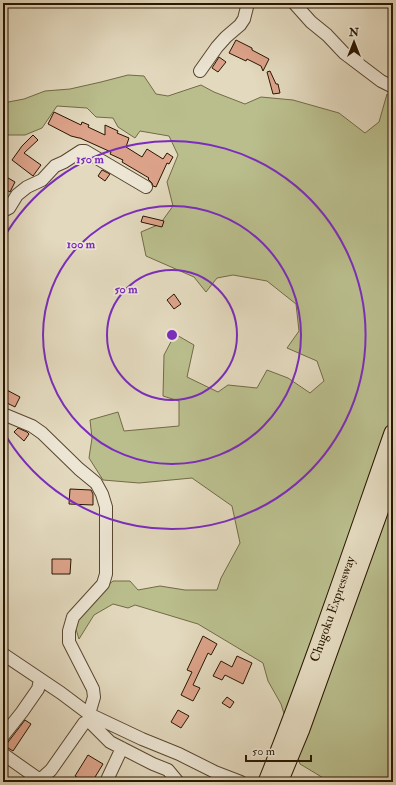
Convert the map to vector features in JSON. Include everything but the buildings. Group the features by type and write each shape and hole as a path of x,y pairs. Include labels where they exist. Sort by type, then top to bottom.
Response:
{"highway":[{"name":"Chugoku Expressway","path":"267,782 324,632 393,433"},
{"name":"Chugoku Expressway","path":"279,782 301,728 393,473"}],"street":[{"path":"200,71 217,47 240,25 244,19 248,3"},
{"path":"294,3 311,22 327,35 344,53 381,81 393,88"},
{"path":"3,211 9,208 17,195 27,187 42,180 55,166 81,151 85,151 146,187"},
{"path":"3,414 32,426 42,433 79,469 96,483 102,494 106,508 106,574 103,584 73,617 69,631 69,642 93,689 94,697 89,718 52,770 40,780 3,754"},
{"path":"3,654 40,680 62,693 89,718 110,742 168,770 178,782"},
{"path":"3,736 38,689 40,680"},
{"path":"89,718 179,754 215,772 241,782"},
{"path":"106,782 122,748"}],"green space":[{"path":"128,75 144,76 156,94 168,96 201,85 214,92 245,104 261,97 293,100 339,113 365,133 379,122 387,94 393,95 393,782 330,782 300,764 281,704 268,681 263,663 198,624 135,605 128,608 113,604 94,615 79,639 74,623 100,592 113,581 130,581 138,590 160,586 185,590 217,590 221,578 240,543 232,506 192,478 139,483 103,480 89,458 92,438 90,420 118,412 124,431 179,426 179,401 163,396 164,355 175,334 194,345 187,377 218,392 228,385 257,388 267,370 288,378 310,393 324,381 317,361 287,348 299,331 296,304 267,281 233,275 217,278 206,292 194,277 146,256 141,232 160,224 173,206 167,182 178,155 169,136 140,131 135,138 118,127 113,118 96,117 87,108 57,106 42,128 25,135 3,135 3,103 24,99 45,91 70,89"}]}
